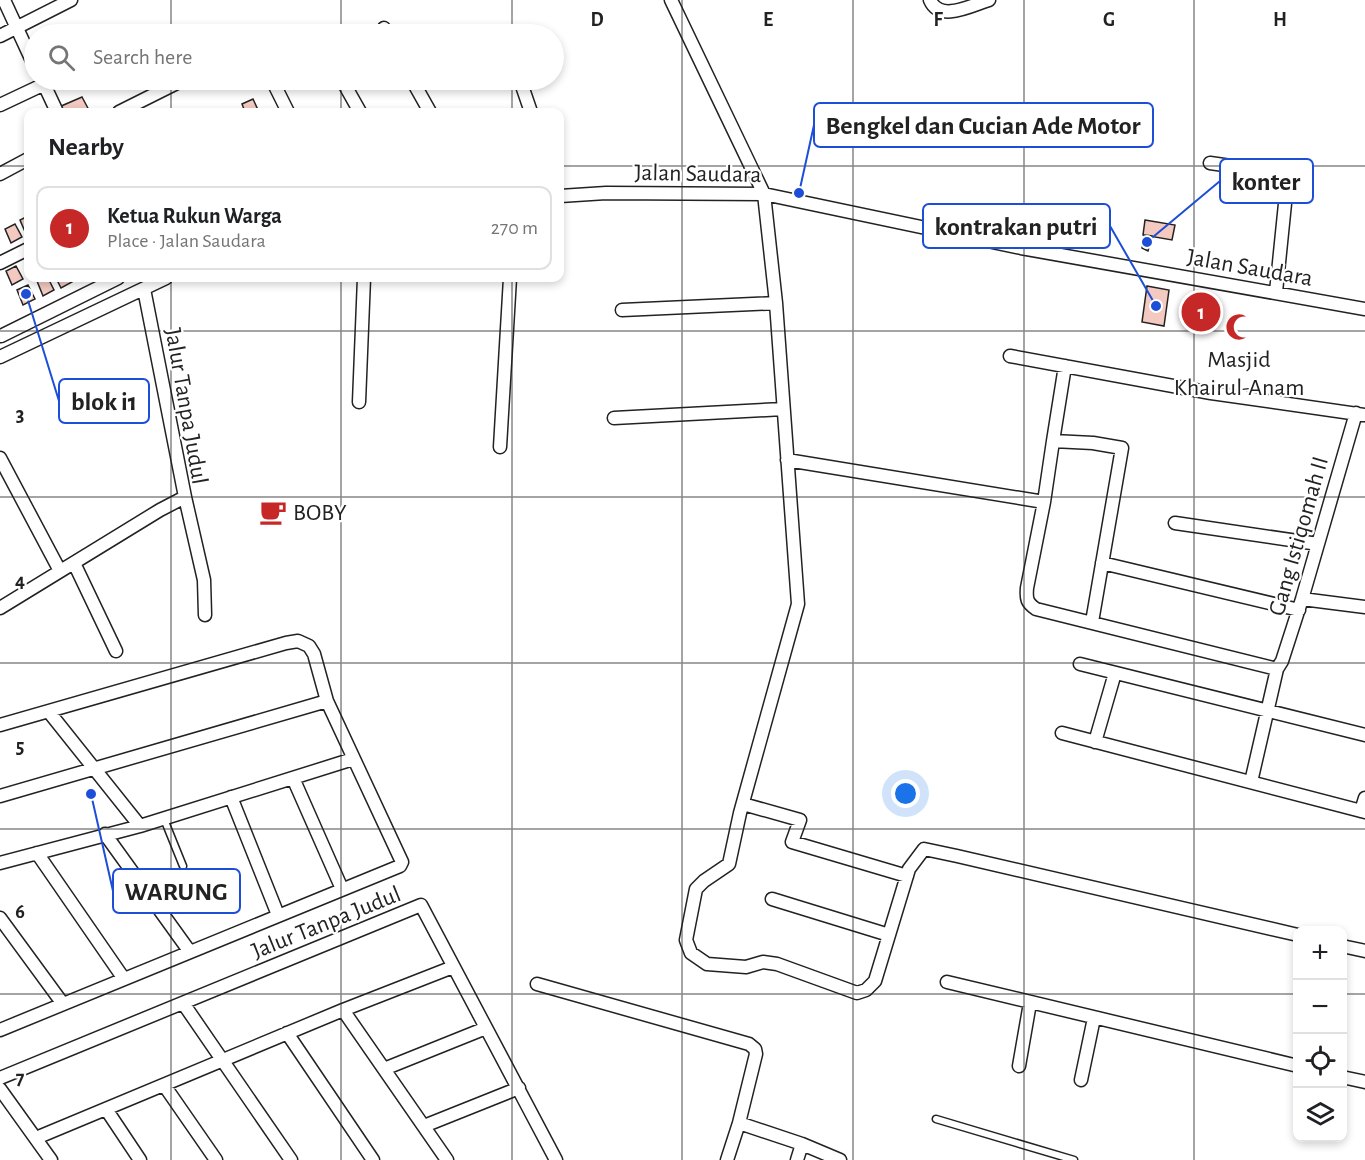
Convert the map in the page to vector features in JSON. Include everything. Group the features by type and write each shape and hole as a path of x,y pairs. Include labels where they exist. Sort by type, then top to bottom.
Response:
{"street":[{"path":"4,0 24,45"},
{"path":"25,24 71,0"},
{"path":"671,0 764,194 776,303 798,604 743,804 729,864 704,880 696,889 686,940 691,953 707,964 746,967 763,962 777,964 857,993 866,990 875,981 907,876 918,855 924,849 1293,934"},
{"path":"930,0 933,7 941,12 953,11 989,0"},
{"path":"0,36 24,25"},
{"path":"0,105 29,90"},
{"path":"49,90 56,108"},
{"path":"127,108 163,90"},
{"path":"277,90 286,108"},
{"path":"348,90 358,108"},
{"path":"418,90 428,108"},
{"path":"523,90 530,108"},
{"path":"0,174 24,161"},
{"path":"1210,163 1274,172 1282,176 1287,184 1276,292"},
{"name":"Jalan Saudara","path":"564,196 606,193 764,194 1021,248 1365,309"},
{"path":"0,263 24,251"},
{"path":"110,282 0,336 4,355 158,282"},
{"path":"359,402 364,282"},
{"path":"500,447 510,282"},
{"name":"Jalur Tanpa Judul","path":"0,608 185,497 144,289"},
{"path":"622,310 776,303"},
{"path":"1010,356 1211,393 1360,414"},
{"path":"1065,366 1026,599 1029,605 1036,609 1277,669"},
{"path":"614,418 783,409"},
{"name":"Gang Istiqomah II","path":"1251,782 1277,669 1282,661 1360,414"},
{"path":"1053,441 1093,443 1122,448 1092,622"},
{"path":"0,458 60,571"},
{"path":"787,460 1044,502"},
{"path":"185,497 204,580 205,615"},
{"path":"1174,523 1318,544"},
{"path":"74,563 116,651"},
{"path":"1102,563 1300,604 1365,607"},
{"name":"Jalur Tanpa Judul","path":"0,725 298,641 309,646 314,654 327,701 402,864 0,1030"},
{"path":"1080,664 1365,735"},
{"path":"1095,742 1115,673"},
{"path":"0,796 327,701"},
{"path":"49,712 140,826"},
{"path":"1062,733 1363,811 1365,798"},
{"path":"0,863 140,826 353,759"},
{"name":"Jalur Tanpa Judul","path":"293,778 342,889"},
{"name":"Jalur Tanpa Judul","path":"231,797 278,915"},
{"path":"743,804 800,820 792,842 907,876"},
{"path":"105,834 190,952"},
{"path":"37,853 124,979"},
{"path":"772,899 889,935"},
{"name":"Jalur Tanpa Judul","path":"0,1078 422,905 556,1160"},
{"path":"0,918 63,1004"},
{"path":"1347,947 1365,951"},
{"path":"36,1138 343,1010 453,967"},
{"path":"947,982 1293,1065"},
{"path":"537,984 749,1044 755,1049 756,1054 739,1123 727,1160"},
{"path":"183,1003 291,1160"},
{"path":"1019,1066 1030,1003"},
{"path":"343,1010 447,1160"},
{"path":"1081,1080 1094,1018"},
{"path":"384,1069 486,1028"},
{"path":"287,1033 373,1160"},
{"path":"1347,1078 1365,1082"},
{"path":"164,1085 216,1160"},
{"path":"424,1126 519,1088"},
{"path":"0,1089 51,1160"},
{"path":"106,1109 140,1160"},
{"path":"739,1123 802,1144 840,1160"},
{"path":"797,1160 802,1144"}],"lane":[{"path":"164,818 183,866"},
{"path":"936,1119 1074,1160"}],"building":[{"path":"82,97 88,108 59,108"},
{"path":"253,99 257,108 244,108 242,104"},
{"path":"24,218 24,229 20,220"},
{"path":"1145,220 1175,225 1172,240 1143,235"},
{"path":"15,224 22,237 11,243 5,229"},
{"path":"1144,235 1152,236 1148,251 1142,248"},
{"path":"16,266 23,279 12,285 6,271"},
{"path":"37,282 50,282 54,290 43,296"},
{"path":"58,282 72,282 61,288"},
{"path":"28,285 35,299 23,305 17,290"},
{"path":"1147,286 1169,290 1164,326 1142,322"},
{"path":"1194,297 1213,300 1208,327 1190,324"}],"place":[{"name":"Bengkel dan Cucian Ade Motor","path":"799,193"},
{"name":"konter","path":"1147,242"},
{"name":"blok i1","path":"26,294"},
{"name":"kontrakan putri","path":"1156,306"},
{"name":"Ketua Rukun Warga","path":"1201,312"},
{"name":"Masjid Khairul-Anam","path":"1239,327"},
{"name":"BOBY","path":"273,512"},
{"name":"WARUNG","path":"91,794"}]}
